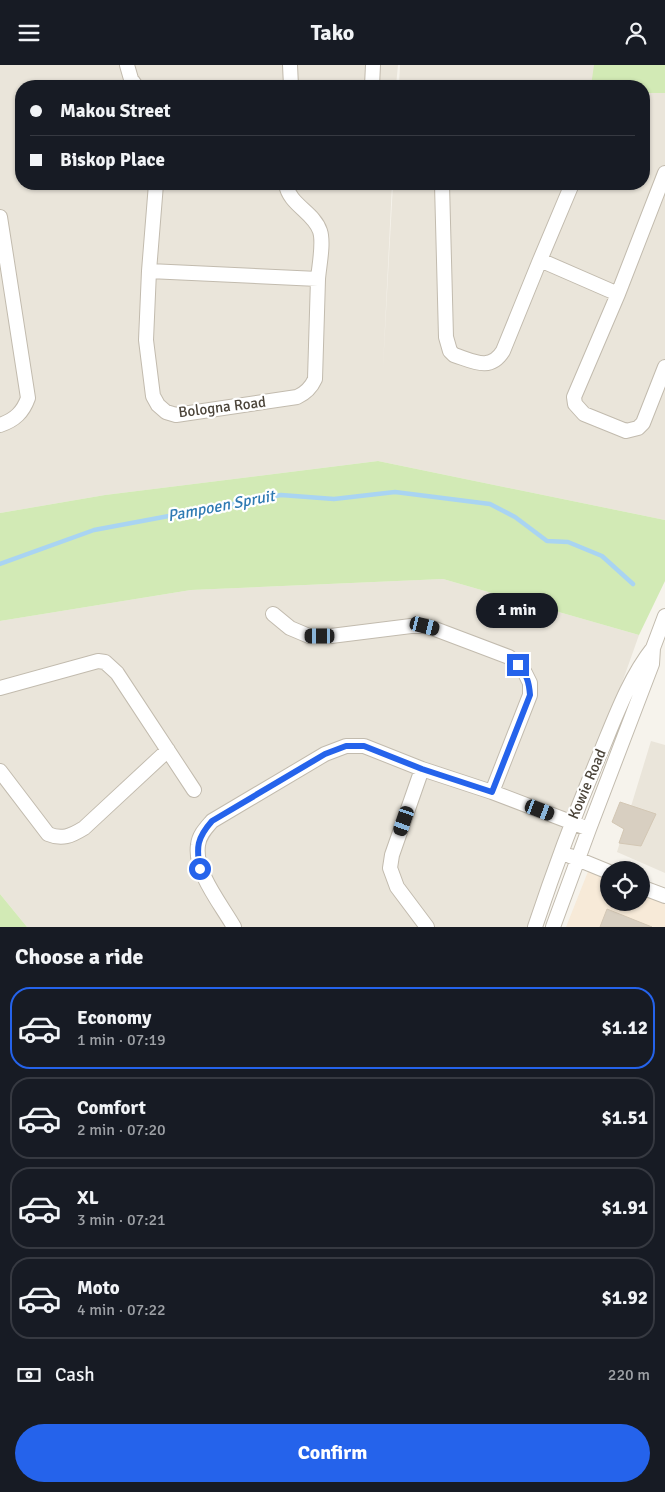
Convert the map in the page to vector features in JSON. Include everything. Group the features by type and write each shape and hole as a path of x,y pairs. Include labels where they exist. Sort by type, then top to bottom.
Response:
{"street":[{"path":"127,65 132,80"},
{"path":"290,65 291,80"},
{"path":"372,80 373,65"},
{"path":"665,173 618,295 574,397 575,404 584,414 626,431 638,427 643,423 665,367"},
{"name":"Bologna Road","path":"156,190 146,340 153,396 158,405 166,412 176,415 297,397 306,393 312,386 315,379 321,233 317,224 287,190"},
{"path":"442,190 446,337 450,351 454,355 487,364 493,363 498,359 503,351 569,190"},
{"path":"0,217 2,249 28,398 24,408 17,416 0,425"},
{"path":"540,260 618,295"},
{"path":"149,271 318,279"},
{"path":"273,614 290,628 309,636 331,636 425,626 509,657 525,673 530,683 530,695 492,792"},
{"name":"Kowie Road","path":"535,927 571,822 632,682 640,665 653,648 663,623"},
{"name":"Kowie Road","path":"553,927 652,664 653,648"},
{"path":"0,688 98,661 105,662 117,673 194,789"},
{"path":"234,927 200,869 198,843 203,831 212,821 325,754 346,746 364,746 422,769 492,792 589,829"},
{"path":"0,771 48,834 63,838 84,828 168,750"},
{"path":"422,769 392,855 390,868 397,887 427,927"},
{"path":"560,852 600,868"},
{"path":"650,890 665,896"}],"shaded area":[{"path":"0,65 398,65 397,80 15,80 15,190 392,190 383,367 393,190 650,190 650,80 399,80 400,65 665,65 665,520 378,461 105,495 0,513"},
{"path":"443,579 639,635 562,852 533,927 27,927 0,894 0,621 191,590"},
{"path":"651,741 665,745 665,873 650,866 650,861 638,861 617,852"},
{"path":"589,869 600,874 600,911 650,911 650,897 665,904 665,927 566,927"}],"green space":[{"path":"594,65 665,65 665,93 650,93 650,80 592,80"},
{"path":"378,461 665,520 665,581 639,635 443,579 191,590 0,621 0,513 105,495"},
{"path":"0,894 27,927 0,927"}],"building":[{"path":"620,802 656,814 641,846 619,843 624,829 612,822"},
{"path":"606,911 612,911 652,927 600,927"}],"waterway":[{"name":"Pampoen Spruit","path":"0,564 94,530 281,495 334,499 395,492 490,504 515,517 547,541 568,542 602,556 633,584"}],"route":[{"path":"200,869 198,843 203,831 212,821 325,754 346,746 364,746 422,769 492,792 530,695 530,683 518,665"}]}
